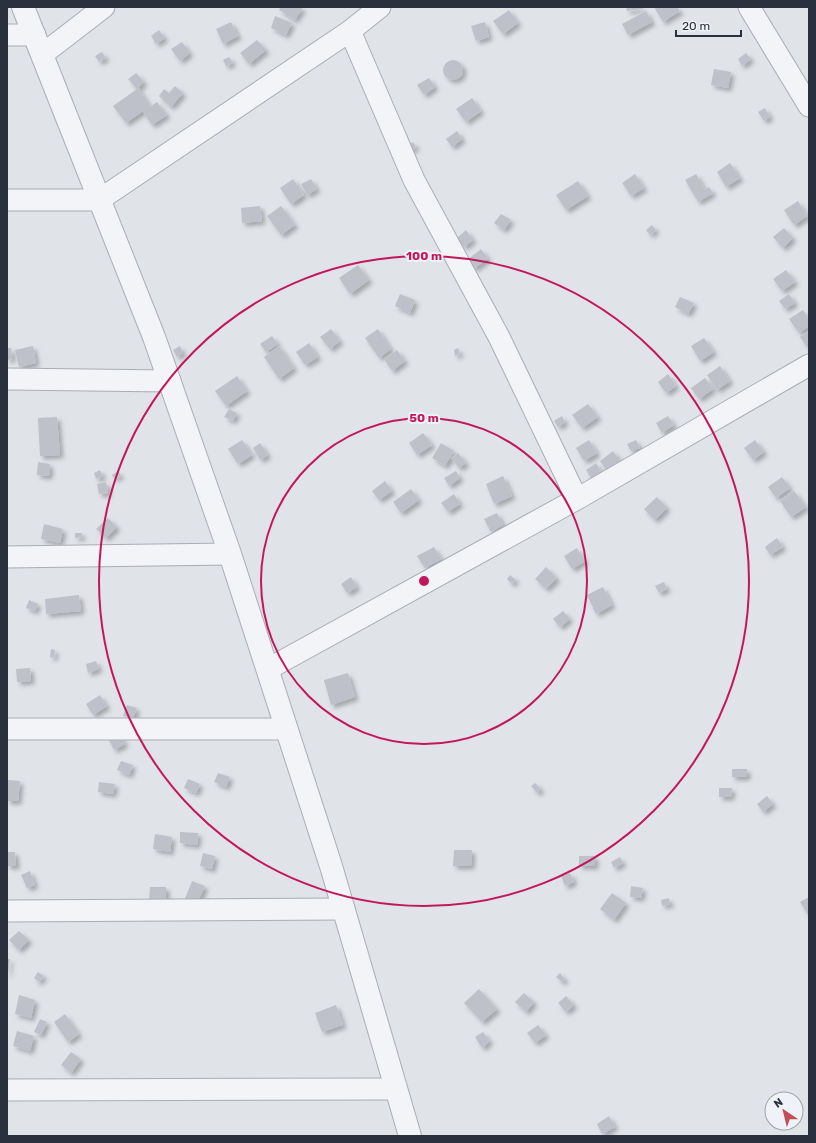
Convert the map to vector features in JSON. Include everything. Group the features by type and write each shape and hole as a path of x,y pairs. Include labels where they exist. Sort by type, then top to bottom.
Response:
{"street":[{"path":"23,7 154,337 230,554 344,909 410,1136"},
{"path":"7,35 39,45 104,7"},
{"path":"7,200 99,200 350,31 380,7"},
{"path":"749,7 809,106"},
{"path":"350,31 414,180 499,337 577,499"},
{"path":"268,669 577,499 809,365"},
{"path":"7,379 170,381"},
{"path":"7,557 230,554"},
{"path":"7,729 287,729"},
{"path":"7,911 344,909"},
{"path":"7,1090 396,1089"}],"building":[{"path":"281,7 303,7 295,20 279,10"},
{"path":"626,7 643,7 643,9 627,11"},
{"path":"654,7 677,7 680,11 663,22"},
{"path":"509,10 518,23 503,34 493,21"},
{"path":"646,11 652,22 628,35 622,24"},
{"path":"275,16 292,23 286,35 271,28"},
{"path":"231,22 238,36 223,44 216,29"},
{"path":"485,22 489,37 476,41 471,26"},
{"path":"159,30 165,38 156,44 151,36"},
{"path":"257,40 266,50 249,64 240,53"},
{"path":"182,42 190,53 180,61 171,49"},
{"path":"102,52 106,58 99,62 95,56"},
{"path":"746,53 751,59 742,66 738,59"},
{"path":"229,57 233,63 226,66 223,60"},
{"path":"453,60 460,63 463,70 460,77 453,80 446,77 443,70 446,63"},
{"path":"714,69 731,72 728,88 711,85"},
{"path":"136,73 144,82 138,88 150,106 126,123 113,106 137,89 128,79"},
{"path":"429,78 435,87 424,95 417,85"},
{"path":"175,86 183,93 171,107 159,96 164,89 169,93"},
{"path":"472,98 481,111 466,122 456,109"},
{"path":"157,102 167,115 152,125 143,112"},
{"path":"765,108 770,117 764,121 758,112"},
{"path":"457,131 462,139 452,147 446,139"},
{"path":"413,142 416,147 410,151 407,146"},
{"path":"730,163 740,178 726,187 717,172"},
{"path":"635,174 644,188 631,196 622,183"},
{"path":"696,174 705,190 709,187 713,193 698,202 685,180"},
{"path":"293,179 304,195 291,204 280,188"},
{"path":"311,179 317,189 307,195 301,184"},
{"path":"578,181 588,196 566,210 556,195"},
{"path":"798,201 807,216 794,225 784,210"},
{"path":"260,206 262,221 242,223 241,208"},
{"path":"281,206 295,225 281,235 267,216"},
{"path":"501,214 511,220 504,230 494,223"},
{"path":"652,225 656,230 650,235 646,230"},
{"path":"784,228 793,238 783,248 773,237"},
{"path":"466,230 473,240 464,247 457,238"},
{"path":"481,249 488,258 474,269 467,260"},
{"path":"358,265 369,280 350,294 339,278"},
{"path":"786,270 795,282 782,291 773,279"},
{"path":"400,294 415,300 410,313 395,306"},
{"path":"789,294 795,303 785,309 779,301"},
{"path":"680,297 694,303 688,314 675,307"},
{"path":"803,310 809,319 809,326 799,333 789,319"},
{"path":"331,329 340,341 330,349 320,337"},
{"path":"378,329 391,349 379,358 365,338"},
{"path":"809,331 809,346 807,347 800,337"},
{"path":"272,336 278,344 266,352 260,344"},
{"path":"704,338 714,352 700,361 691,346"},
{"path":"309,343 318,357 305,365 296,352"},
{"path":"33,346 36,363 19,367 15,350"},
{"path":"180,346 183,353 177,357 173,350"},
{"path":"279,346 294,368 279,379 264,357"},
{"path":"7,348 11,348 12,359 7,360"},
{"path":"458,348 460,354 455,356 454,350"},
{"path":"397,350 405,361 392,371 384,359"},
{"path":"720,366 730,381 717,390 707,375"},
{"path":"668,374 676,386 666,393 658,382"},
{"path":"237,376 247,391 226,406 215,391"},
{"path":"705,378 713,389 699,399 691,388"},
{"path":"588,404 598,417 582,428 572,415"},
{"path":"229,409 237,413 233,421 224,417"},
{"path":"562,416 565,422 558,427 554,421"},
{"path":"668,416 674,425 662,433 656,423"},
{"path":"57,417 60,455 40,456 38,418"},
{"path":"423,433 432,445 417,455 409,443"},
{"path":"242,440 252,455 238,464 228,449"},
{"path":"589,440 597,453 584,461 576,448"},
{"path":"636,440 640,448 631,451 627,444"},
{"path":"755,440 764,452 753,460 744,448"},
{"path":"260,443 268,455 260,460 253,448"},
{"path":"441,443 454,451 445,466 432,458"},
{"path":"613,451 621,462 607,471 600,461"},
{"path":"458,453 466,463 459,468 451,458"},
{"path":"38,462 50,464 49,476 37,475"},
{"path":"596,463 602,473 592,480 586,470"},
{"path":"100,470 103,476 96,479 94,473"},
{"path":"118,471 121,475 114,479 112,475"},
{"path":"456,471 460,478 449,486 444,478"},
{"path":"503,476 512,496 494,504 486,484"},
{"path":"782,477 790,488 776,498 768,487"},
{"path":"385,481 392,491 379,500 372,491"},
{"path":"106,482 108,493 99,494 97,484"},
{"path":"411,489 419,500 401,513 393,502"},
{"path":"794,491 806,507 791,517 780,501"},
{"path":"454,494 460,504 448,512 441,503"},
{"path":"657,497 667,508 655,520 644,509"},
{"path":"497,513 503,525 491,532 484,519"},
{"path":"108,518 117,527 106,538 96,529"},
{"path":"44,524 63,529 60,543 41,539"},
{"path":"75,533 82,533 82,537 75,538"},
{"path":"777,538 783,547 770,555 765,547"},
{"path":"434,547 441,559 425,568 417,556"},
{"path":"577,548 585,561 572,569 564,556"},
{"path":"546,567 557,578 546,589 535,579"},
{"path":"510,575 516,580 512,584 507,579"},
{"path":"351,577 357,587 347,593 341,584"},
{"path":"664,582 667,589 659,593 655,586"},
{"path":"603,587 612,605 596,614 587,595"},
{"path":"79,595 81,611 46,614 45,599"},
{"path":"29,600 38,604 35,611 26,608"},
{"path":"563,611 570,619 560,627 553,619"},
{"path":"51,649 55,650 54,658 50,657"},
{"path":"96,661 99,669 88,673 86,664"},
{"path":"30,668 31,681 17,682 16,669"},
{"path":"348,673 355,697 331,705 324,680"},
{"path":"100,695 107,706 93,715 86,704"},
{"path":"127,705 137,708 133,718 123,716"},
{"path":"118,732 125,744 114,750 108,738"},
{"path":"121,761 133,765 129,775 117,770"},
{"path":"732,769 747,769 747,777 732,777"},
{"path":"218,773 230,777 226,787 214,782"},
{"path":"188,779 200,784 196,793 184,788"},
{"path":"8,780 20,781 18,801 7,801"},
{"path":"99,782 115,784 113,794 98,792"},
{"path":"535,783 541,789 537,793 531,786"},
{"path":"719,788 732,788 731,797 719,797"},
{"path":"767,796 773,804 763,812 757,804"},
{"path":"180,832 198,833 197,845 180,843"},
{"path":"155,834 172,837 170,852 153,849"},
{"path":"454,850 472,850 471,866 453,866"},
{"path":"7,852 15,852 16,866 7,866"},
{"path":"203,853 215,856 212,869 200,866"},
{"path":"579,856 595,856 595,866 579,866"},
{"path":"620,857 623,863 614,868 611,862"},
{"path":"30,871 35,885 27,888 21,875"},
{"path":"570,873 574,882 565,886 561,876"},
{"path":"192,881 205,886 196,906 184,901"},
{"path":"631,886 643,888 641,898 630,897"},
{"path":"150,887 166,887 166,902 149,901"},
{"path":"612,893 626,903 614,920 600,909"},
{"path":"809,897 809,914 808,915 800,902"},
{"path":"669,898 670,904 662,906 661,900"},
{"path":"19,931 29,940 19,950 9,940"},
{"path":"7,959 10,959 8,974 7,974"},
{"path":"38,972 44,976 39,982 34,978"},
{"path":"560,973 565,979 562,982 556,977"},
{"path":"479,989 497,1009 482,1022 464,1003"},
{"path":"524,993 534,1002 526,1012 515,1002"},
{"path":"19,995 35,1000 31,1018 15,1014"},
{"path":"566,996 574,1005 566,1012 558,1003"},
{"path":"336,1005 343,1025 322,1032 315,1013"},
{"path":"65,1014 79,1034 68,1042 54,1022"},
{"path":"40,1019 47,1022 41,1035 34,1032"},
{"path":"538,1025 546,1035 535,1043 527,1033"},
{"path":"17,1031 34,1036 30,1051 13,1046"},
{"path":"483,1032 490,1041 482,1048 475,1037"},
{"path":"71,1052 81,1059 71,1073 61,1065"},
{"path":"609,1116 615,1127 602,1134 597,1124"}]}
